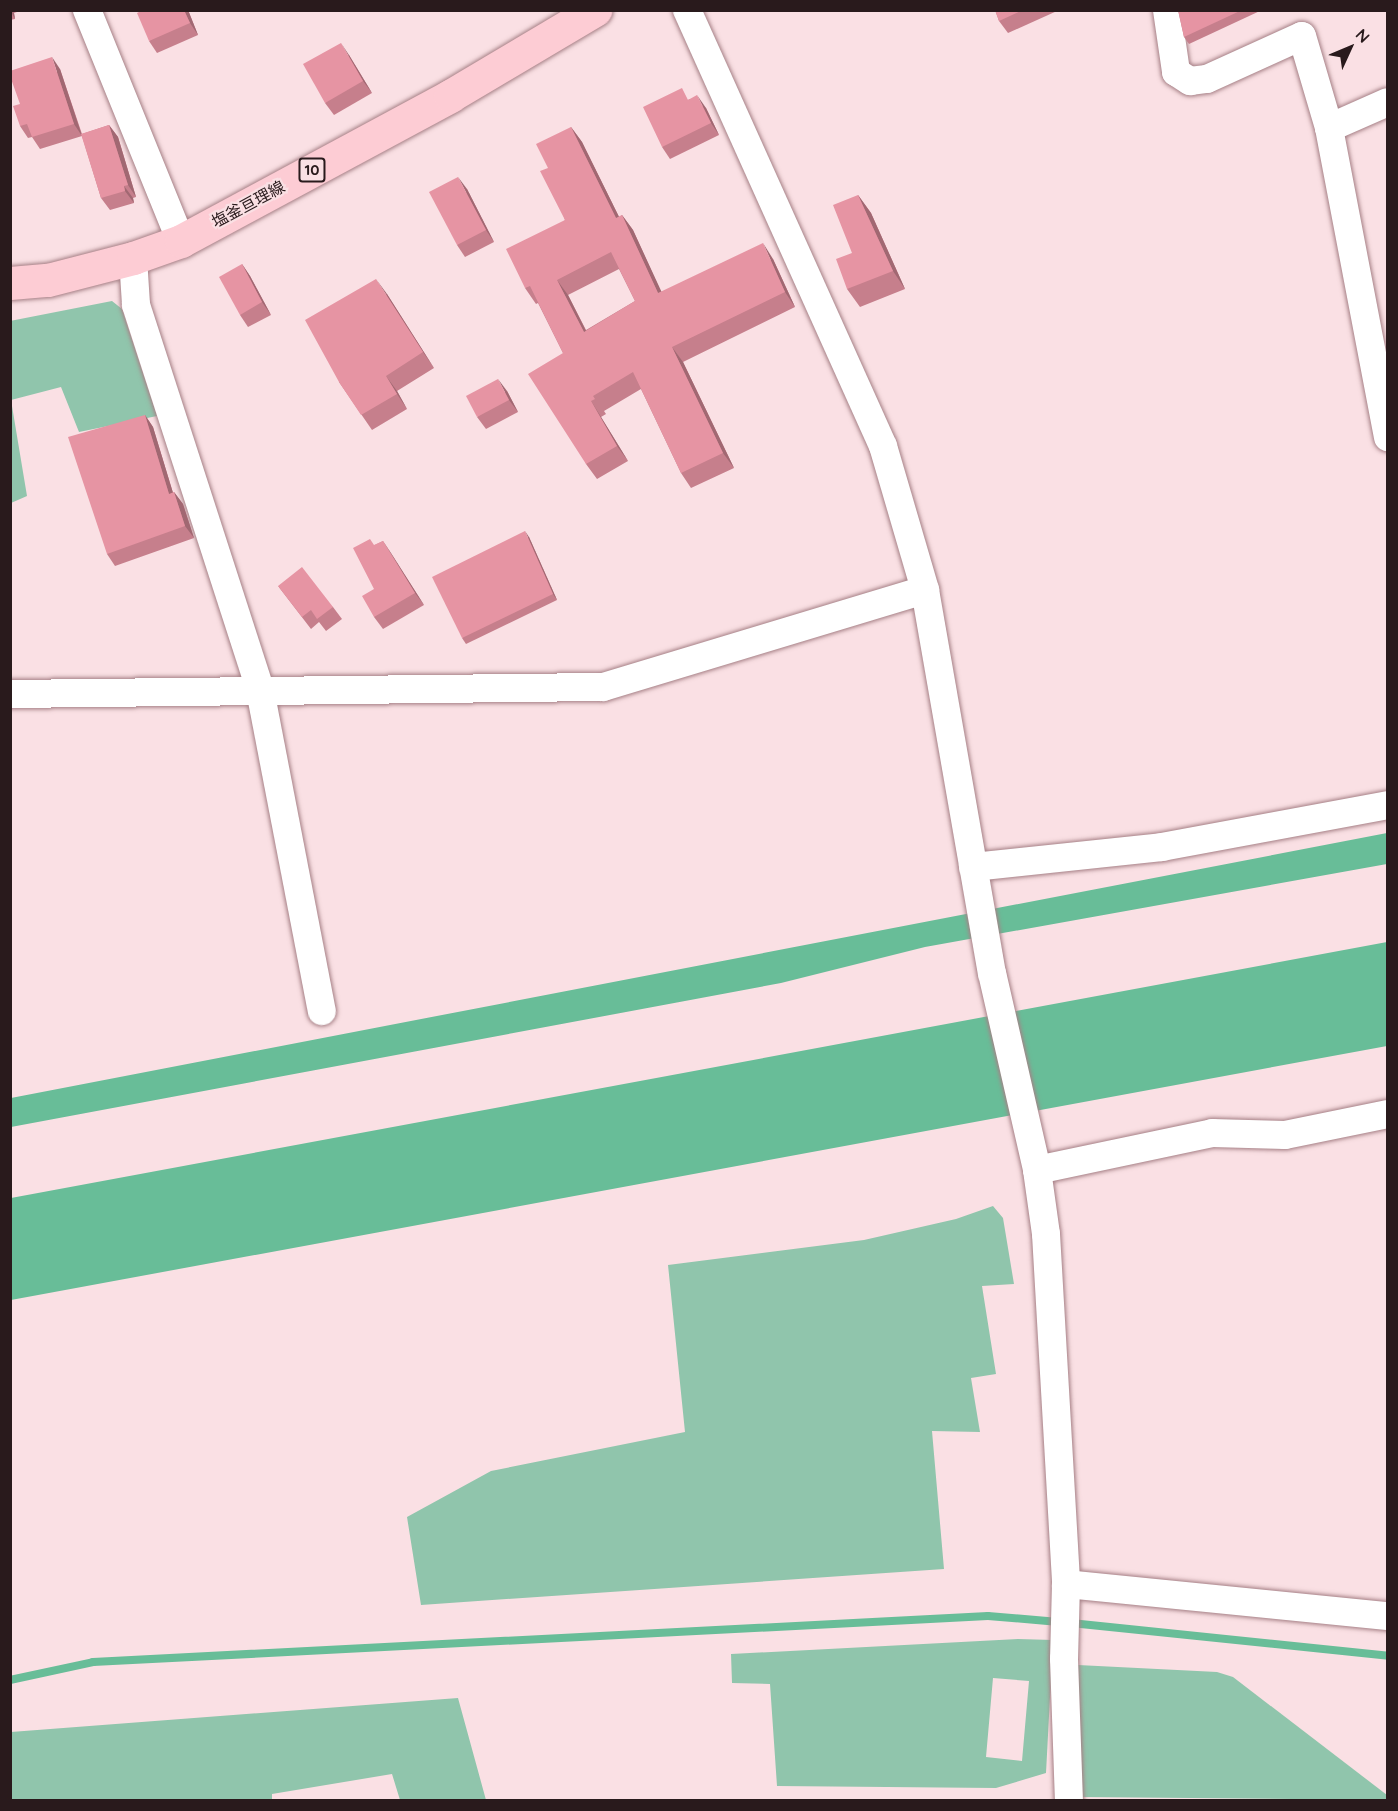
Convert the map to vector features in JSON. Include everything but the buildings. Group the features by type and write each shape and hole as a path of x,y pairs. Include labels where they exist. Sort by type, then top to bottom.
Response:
{"main road":[{"name":"塩釜亘理線","path":"10,283 48,280 133,258 181,241 450,96 595,10"}],"street":[{"path":"87,10 181,241"},
{"path":"687,10 883,446 925,590 991,963 1037,1170 1046,1233 1066,1592 1065,1646 1070,1800"},
{"path":"1167,10 1176,72 1190,81 1208,78 1302,36 1329,128 1388,437"},
{"path":"1329,128 1388,102"},
{"path":"133,258 136,305 260,690 322,1011"},
{"path":"10,694 603,687 925,590"},
{"path":"974,872 1162,847 1388,806"},
{"path":"1037,1170 1212,1133 1285,1135 1388,1114"},
{"path":"1066,1592 1388,1617"}],"shaded area":[{"path":"112,301 122,309 157,416 79,432 61,387 11,400 27,496 11,503 10,321"},
{"path":"1387,833 1387,864 925,947 781,983 11,1127 11,1098"},
{"path":"1387,942 1387,1046 11,1300 11,1198"},
{"path":"993,1206 1003,1218 1014,1284 982,1286 996,1374 971,1378 980,1432 932,1431 944,1569 421,1605 407,1517 491,1471 685,1432 668,1265 864,1240 956,1219"},
{"path":"1018,1639 1053,1640 1046,1773 996,1788 777,1786 770,1684 732,1683 731,1654","holes":["993,1678 1029,1681 1022,1761 986,1757"]},
{"path":"1078,1665 1217,1672 1233,1677 1387,1795 1387,1800 1081,1797"},
{"path":"458,1698 486,1800 400,1800 392,1774 272,1794 272,1800 11,1800 11,1732"}],"waterway":[{"path":"10,1680 93,1662 988,1616 1059,1622"},
{"path":"1071,1623 1388,1656"}]}
